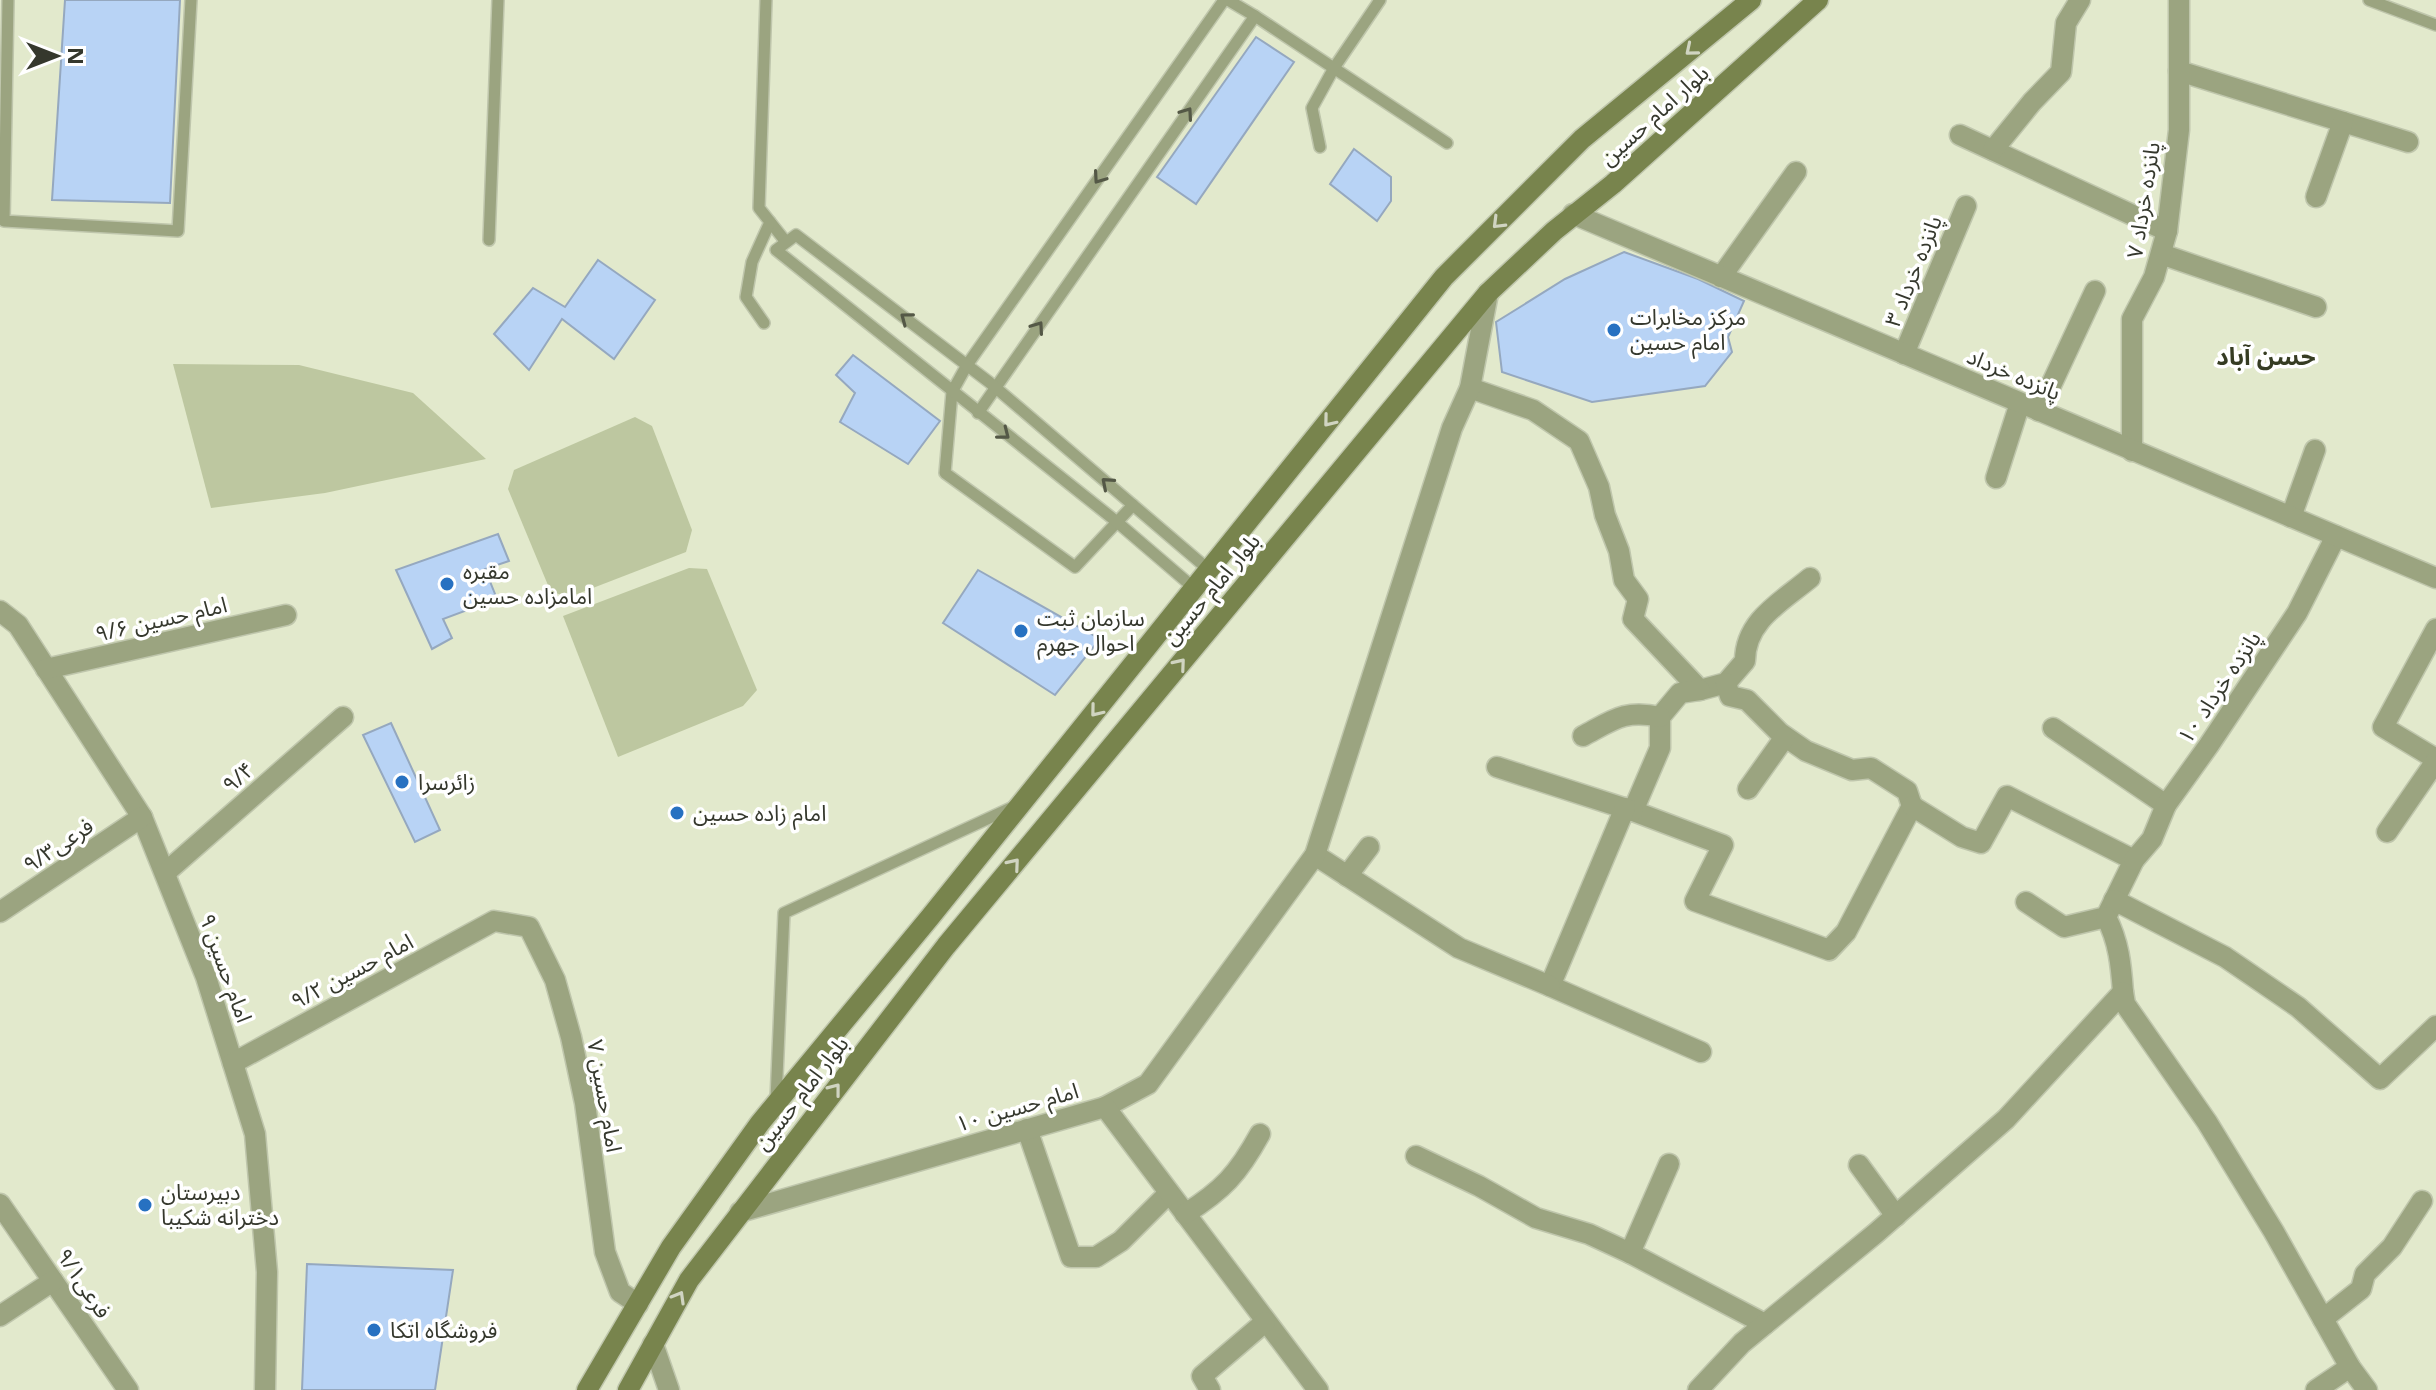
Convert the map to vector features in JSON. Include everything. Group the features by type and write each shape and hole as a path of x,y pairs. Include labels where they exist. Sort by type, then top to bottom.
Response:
{"main road":[{"name":"بلوار امام حسین","path":"587,1390 671,1247 776,1104 1444,277 1582,139 1751,0"},
{"name":"بلوار امام حسین","path":"628,1390 689,1280 981,904 1488,293 1573,214 1613,184 1818,0"},
{"path":"955,886 981,904"}],"street":[{"path":"1993,150 2061,72 2066,23 2080,0"},
{"name":"پانزده خرداد ۷","path":"2132,451 2132,319 2154,277 2167,231 2179,130 2179,0"},
{"path":"2179,71 2408,142"},
{"path":"2316,197 2343,122"},
{"path":"1960,135 2167,231"},
{"path":"1721,277 1796,172"},
{"name":"پانزده خرداد ۳","path":"1904,354 1966,206"},
{"name":"پانزده خرداد","path":"1573,214 2436,578"},
{"path":"2161,254 2316,307"},
{"path":"1996,478 2029,407 2095,291"},
{"path":"1105,1107 1148,1084 1315,855 1452,428 1470,388 1488,293"},
{"path":"1470,388 1533,410 1579,441 1599,487 1605,515 1619,551 1624,580 1638,599 1633,619 1700,690"},
{"path":"2291,517 2315,450"},
{"name":"پانزده خرداد ۱۰","path":"2110,908 2134,860 2152,839 2166,805 2297,613 2336,536"},
{"path":"1550,986 1660,748 1660,717 1680,693 1726,683 1745,661 1745,645 1754,627 1810,578"},
{"name":"امام حسین ۹","path":"0,611 18,625 142,817 206,977 255,1134 267,1272 265,1390"},
{"name":"امام حسین ۹/۶","path":"46,669 286,615"},
{"path":"2387,832 2436,760 2383,727 2436,629"},
{"path":"1726,683 1730,696 1747,700 1785,737 1806,751 1852,770 1871,768 1907,791 1912,806 1962,837 1981,843 2007,796 2134,860"},
{"path":"1583,736 1622,716 1639,712 1660,717"},
{"name":"۹/۴","path":"165,873 343,717"},
{"path":"2053,728 2166,805"},
{"path":"1748,789 1785,737"},
{"path":"1497,767 1629,810 1723,845 1695,901 1829,950 1846,932 1912,806"},
{"name":"فرعی۹/۳","path":"0,912 142,817"},
{"path":"1347,876 1369,847"},
{"path":"1315,855 1459,948 1701,1052"},
{"path":"2026,902 2064,927 2110,908 2225,957 2298,1007 2380,1079 2436,1026"},
{"path":"2110,908 2121,960 2125,1004 2207,1122 2350,1367 2367,1390"},
{"name":"امام حسین ۹/۲","path":"233,1063 494,921"},
{"name":"امام حسین ۷","path":"494,921 529,927 555,980 585,1103 605,1252 620,1292 638,1304"},
{"path":"1698,1390 1742,1343 1896,1216 2006,1119 2123,992"},
{"name":"امام حسین ۱۰","path":"740,1212 1105,1107 1318,1390"},
{"path":"1027,1129 1071,1257 1096,1257 1121,1241 1169,1193"},
{"path":"1185,1214 1214,1196 1242,1167 1260,1134"},
{"path":"1416,1156 1536,1218 1589,1234 1630,1253 1765,1324"},
{"path":"1630,1253 1669,1164"},
{"path":"1859,1165 1896,1216"},
{"path":"2323,1319 2361,1289 2365,1274 2392,1247 2422,1201"},
{"name":"فرعی۹/۱","path":"0,1204 128,1390"},
{"path":"0,1316 53,1281"},
{"path":"1210,1390 1202,1376 1265,1322"},
{"path":"653,1344 669,1390"},
{"path":"2316,1390 2350,1367"}],"lane":[{"path":"8,0 2,195 4,221 178,231 191,0"},
{"path":"489,240 498,0"},
{"path":"766,0 759,208 786,242"},
{"path":"1133,505 1075,567 945,473 952,392 967,365 1226,0 1246,4 1255,16 1447,143"},
{"path":"1320,147 1312,108 1334,68 1380,0"},
{"path":"2369,0 2436,25"},
{"path":"978,413 1255,16"},
{"path":"764,323 746,297 752,262 770,222"},
{"path":"1194,588 1117,522 776,250 796,235 996,388 1209,570"},
{"path":"776,1104 784,913 1021,804"}],"green space":[{"path":"173,364 299,365 413,393 486,459 325,493 211,508"},
{"path":"635,417 652,426 692,530 686,552 567,598 550,590 508,489 514,470"},
{"path":"689,568 707,569 757,690 743,706 618,757 563,616"}],"building":[{"path":"65,0 180,0 170,203 52,200"},
{"path":"1256,37 1294,62 1196,204 1157,177"},
{"path":"1354,149 1391,177 1391,201 1377,221 1330,184"},
{"name":"مرکز مخابرات امام حسین","path":"1624,252 1698,279 1744,301 1728,337 1732,352 1705,386 1592,402 1502,372 1496,322 1565,279"},
{"path":"598,260 655,300 614,359 562,319 529,370 494,334 533,288 565,307"},
{"path":"853,355 940,421 908,464 840,422 855,393 836,375"},
{"name":"مقبره امامزاده حسین","path":"498,534 509,561 485,569 497,599 443,619 452,638 432,649 396,570"},
{"name":"سازمان ثبت احوال جهرم","path":"978,570 1100,639 1055,695 943,623"},
{"name":"زائرسرا","path":"391,723 440,830 415,842 363,735"},
{"name":"فروشگاه اتکا","path":"307,1264 453,1270 435,1390 302,1390"}],"place":[{"name":"مرکز مخابرات امام حسین","path":"1614,330"},
{"name":"مقبره امامزاده حسین","path":"447,584"},
{"name":"سازمان ثبت احوال جهرم","path":"1021,631"},
{"name":"زائرسرا","path":"402,782"},
{"name":"امام زاده حسین","path":"677,813"},
{"name":"دبیرستان دخترانه شکیبا","path":"145,1205"},
{"name":"فروشگاه اتکا","path":"374,1330"}],"district":[{"name":"حسن آباد","path":"2266,357"}]}
